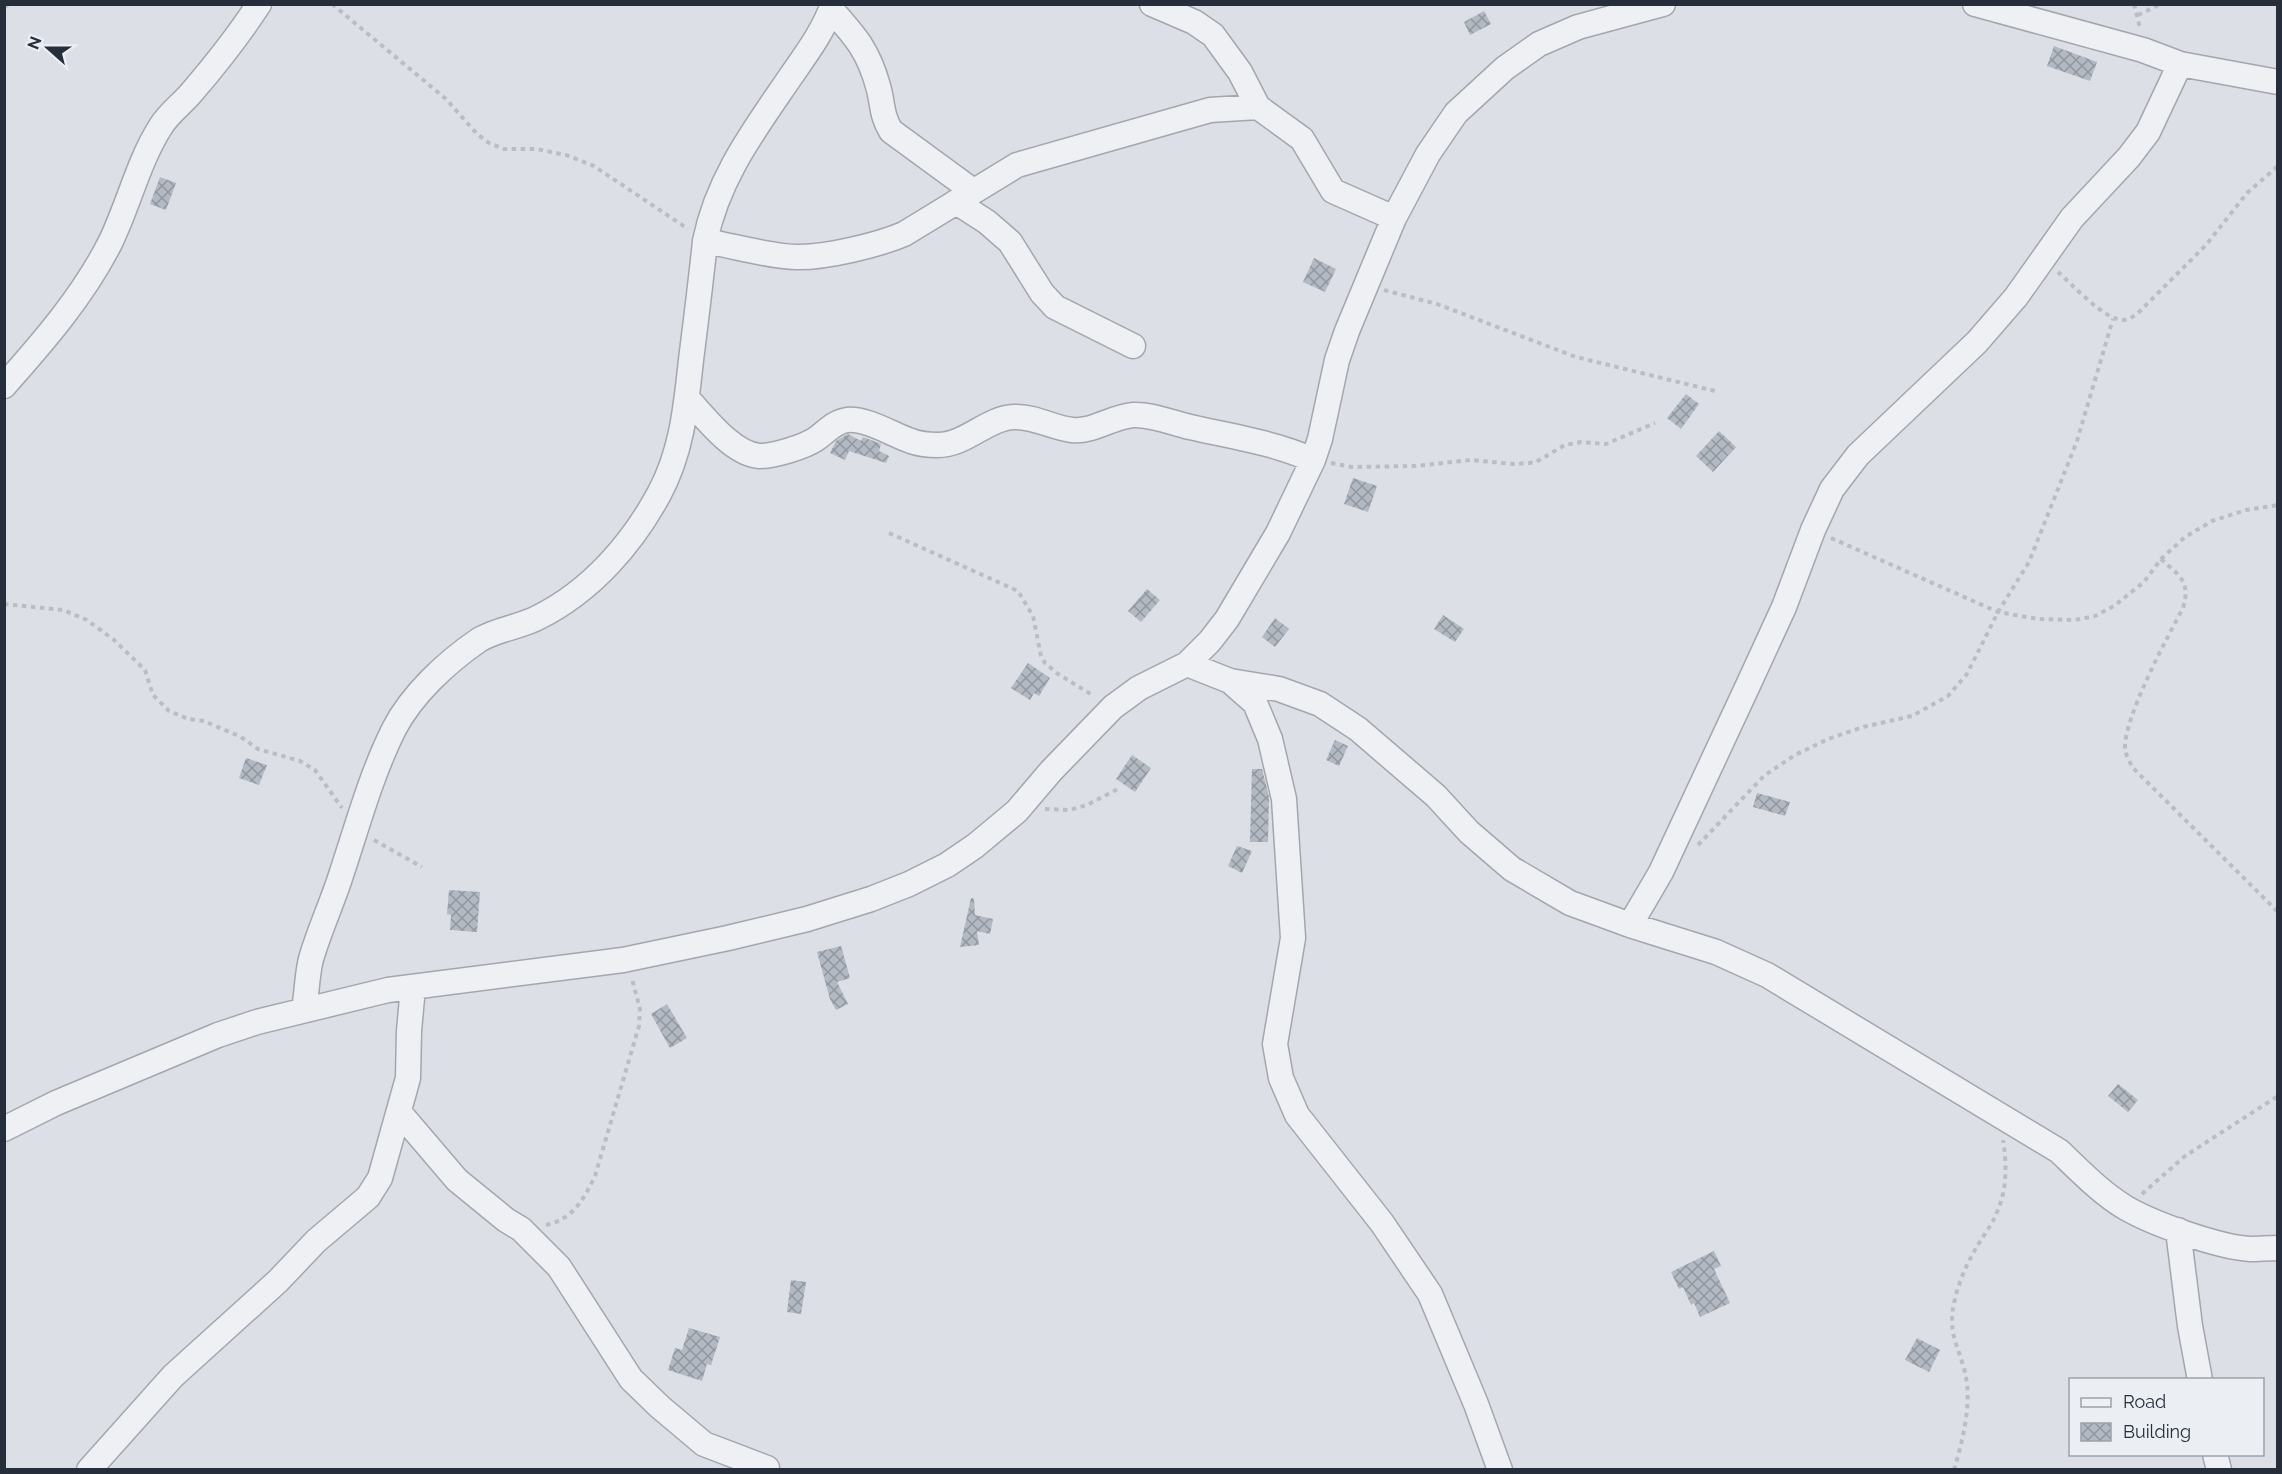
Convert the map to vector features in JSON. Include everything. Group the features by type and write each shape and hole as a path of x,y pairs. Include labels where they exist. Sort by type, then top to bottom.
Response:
{"street":[{"path":"4,386 42,343 86,286 111,241 136,176 162,125 192,92 244,27 259,4"},
{"path":"1152,4 1194,21 1213,35 1240,72 1258,107 1302,139 1333,191 1394,218"},
{"path":"4,1129 56,1103 219,1035 304,1009 413,987 623,960 807,919 871,899 909,884 947,865 975,846 1017,811 1051,771 1113,707 1139,688 1187,664 1210,641 1227,619 1278,533 1313,460 1320,439 1337,360 1394,218 1428,154 1456,113 1505,68 1539,44 1578,27 1663,4"},
{"path":"1975,4 2143,50 2180,64 2277,82"},
{"path":"304,1009 311,960 374,775 394,728 425,687 481,639 536,619 560,606 586,586 640,525 660,492 673,462 683,428 705,241 711,212 739,152 816,39 832,7 860,42 870,60 879,88 884,119 891,131 1010,242 1042,293 1055,307 1133,346"},
{"path":"1630,925 1661,872 1746,691 1784,607 1813,530 1832,489 1858,455 1977,342 2016,297 2072,219 2129,157 2148,132 2180,64"},
{"path":"705,241 797,257 818,255 891,239 904,234 1017,165 1210,110 1258,107"},
{"path":"687,398 719,432 739,449 759,456 793,449 814,440 832,426 847,420 886,430 912,442 937,445 953,444 985,427 1015,417 1071,430 1088,430 1119,418 1144,415 1246,437 1313,460"},
{"path":"1187,664 1230,681 1279,688 1320,704 1358,729 1436,796 1469,832 1512,869 1570,903 1716,952 1767,975 2059,1151 2091,1182 2126,1208 2178,1230 2248,1249 2277,1248"},
{"path":"1230,681 1255,703 1263,719 1284,799 1293,938 1275,1044 1281,1077 1297,1115 1382,1223 1430,1294 1476,1404 1500,1470"},
{"path":"89,1470 173,1376 278,1281 316,1241 368,1197 380,1178 408,1078 413,987"},
{"path":"399,1113 457,1180 506,1220 521,1229 559,1267 631,1378 645,1393 704,1444 767,1468"},
{"path":"2178,1230 2190,1326 2200,1378"}],"path":[{"path":"4,7 10,4"},
{"path":"332,4 446,99 477,134 489,143 504,149 536,149 566,155 594,166 705,241"},
{"path":"2138,15 2161,4"},
{"path":"2044,259 2100,310 2114,318 2124,320 2136,315 2206,245 2247,193 2277,166"},
{"path":"1366,285 1437,304 1576,357 1715,391"},
{"path":"1696,847 1765,775 1795,755 1828,739 1863,727 1912,716 1948,696 1967,674 1998,612 2029,562 2077,441 2114,318"},
{"path":"1313,460 1352,467 1415,466 1471,460 1529,463 1536,462 1565,445 1581,442 1606,444 1655,423"},
{"path":"1813,530 1998,612 2038,619 2075,620 2095,616 2114,606 2144,582 2161,559 2185,537 2212,521 2246,510 2277,505"},
{"path":"889,533 1018,591 1033,616 1041,656 1045,663 1058,674 1113,707"},
{"path":"2161,559 2181,577 2186,587 2186,597 2183,608 2139,696 2127,735 2125,751 2132,767 2277,912"},
{"path":"4,604 63,610 87,620 114,640 145,670 153,695 169,711 188,719 204,722 241,737 258,749 300,761 315,770 356,828 422,867"},
{"path":"1017,811 1070,810 1087,805 1118,789"},
{"path":"521,1229 549,1225 572,1214 586,1197 596,1176 639,1026 640,1009 635,986 623,960"},
{"path":"2126,1208 2185,1156 2277,1096"},
{"path":"1954,1470 1968,1404 1967,1382 1951,1325 1954,1300 1962,1274 1997,1213 2004,1190 2005,1150 1999,1116"}],"building":[{"path":"1484,11 1491,24 1470,35 1464,22"},
{"path":"2054,46 2097,62 2090,81 2047,66"},
{"path":"160,177 176,183 166,210 150,204"},
{"path":"1314,258 1336,269 1325,292 1303,282"},
{"path":"1686,394 1699,404 1681,429 1667,418"},
{"path":"1719,431 1736,447 1713,472 1696,456"},
{"path":"848,434 861,441 863,437 881,444 879,451 889,456 886,463 849,451 845,460 830,453 836,441"},
{"path":"1353,478 1377,486 1368,512 1344,504"},
{"path":"1147,589 1160,600 1141,622 1128,611"},
{"path":"1443,615 1464,629 1455,642 1434,629"},
{"path":"1275,618 1289,629 1275,647 1262,637"},
{"path":"1028,663 1050,678 1039,696 1034,693 1030,700 1011,688"},
{"path":"1335,740 1348,746 1339,766 1326,760"},
{"path":"1132,755 1151,768 1135,792 1116,779"},
{"path":"246,758 267,765 259,785 239,778"},
{"path":"1252,769 1262,769 1269,797 1268,842 1250,842"},
{"path":"1757,793 1790,802 1785,816 1753,807"},
{"path":"1237,846 1252,851 1242,873 1228,866"},
{"path":"449,890 480,892 477,932 450,930 451,915 447,914"},
{"path":"971,898 974,899 975,915 993,919 990,934 977,931 979,945 960,947"},
{"path":"841,946 850,978 837,982 848,1004 836,1010 830,999 817,952"},
{"path":"667,1004 687,1038 670,1048 651,1014"},
{"path":"2118,1084 2138,1100 2128,1112 2108,1096"},
{"path":"1714,1251 1721,1266 1714,1269 1730,1303 1700,1317 1694,1303 1691,1305 1683,1287 1679,1289 1671,1272"},
{"path":"791,1280 806,1282 801,1314 787,1312"},
{"path":"689,1328 720,1337 711,1365 707,1364 702,1381 668,1370 675,1348 682,1350"},
{"path":"1917,1338 1940,1350 1929,1372 1905,1360"}]}
